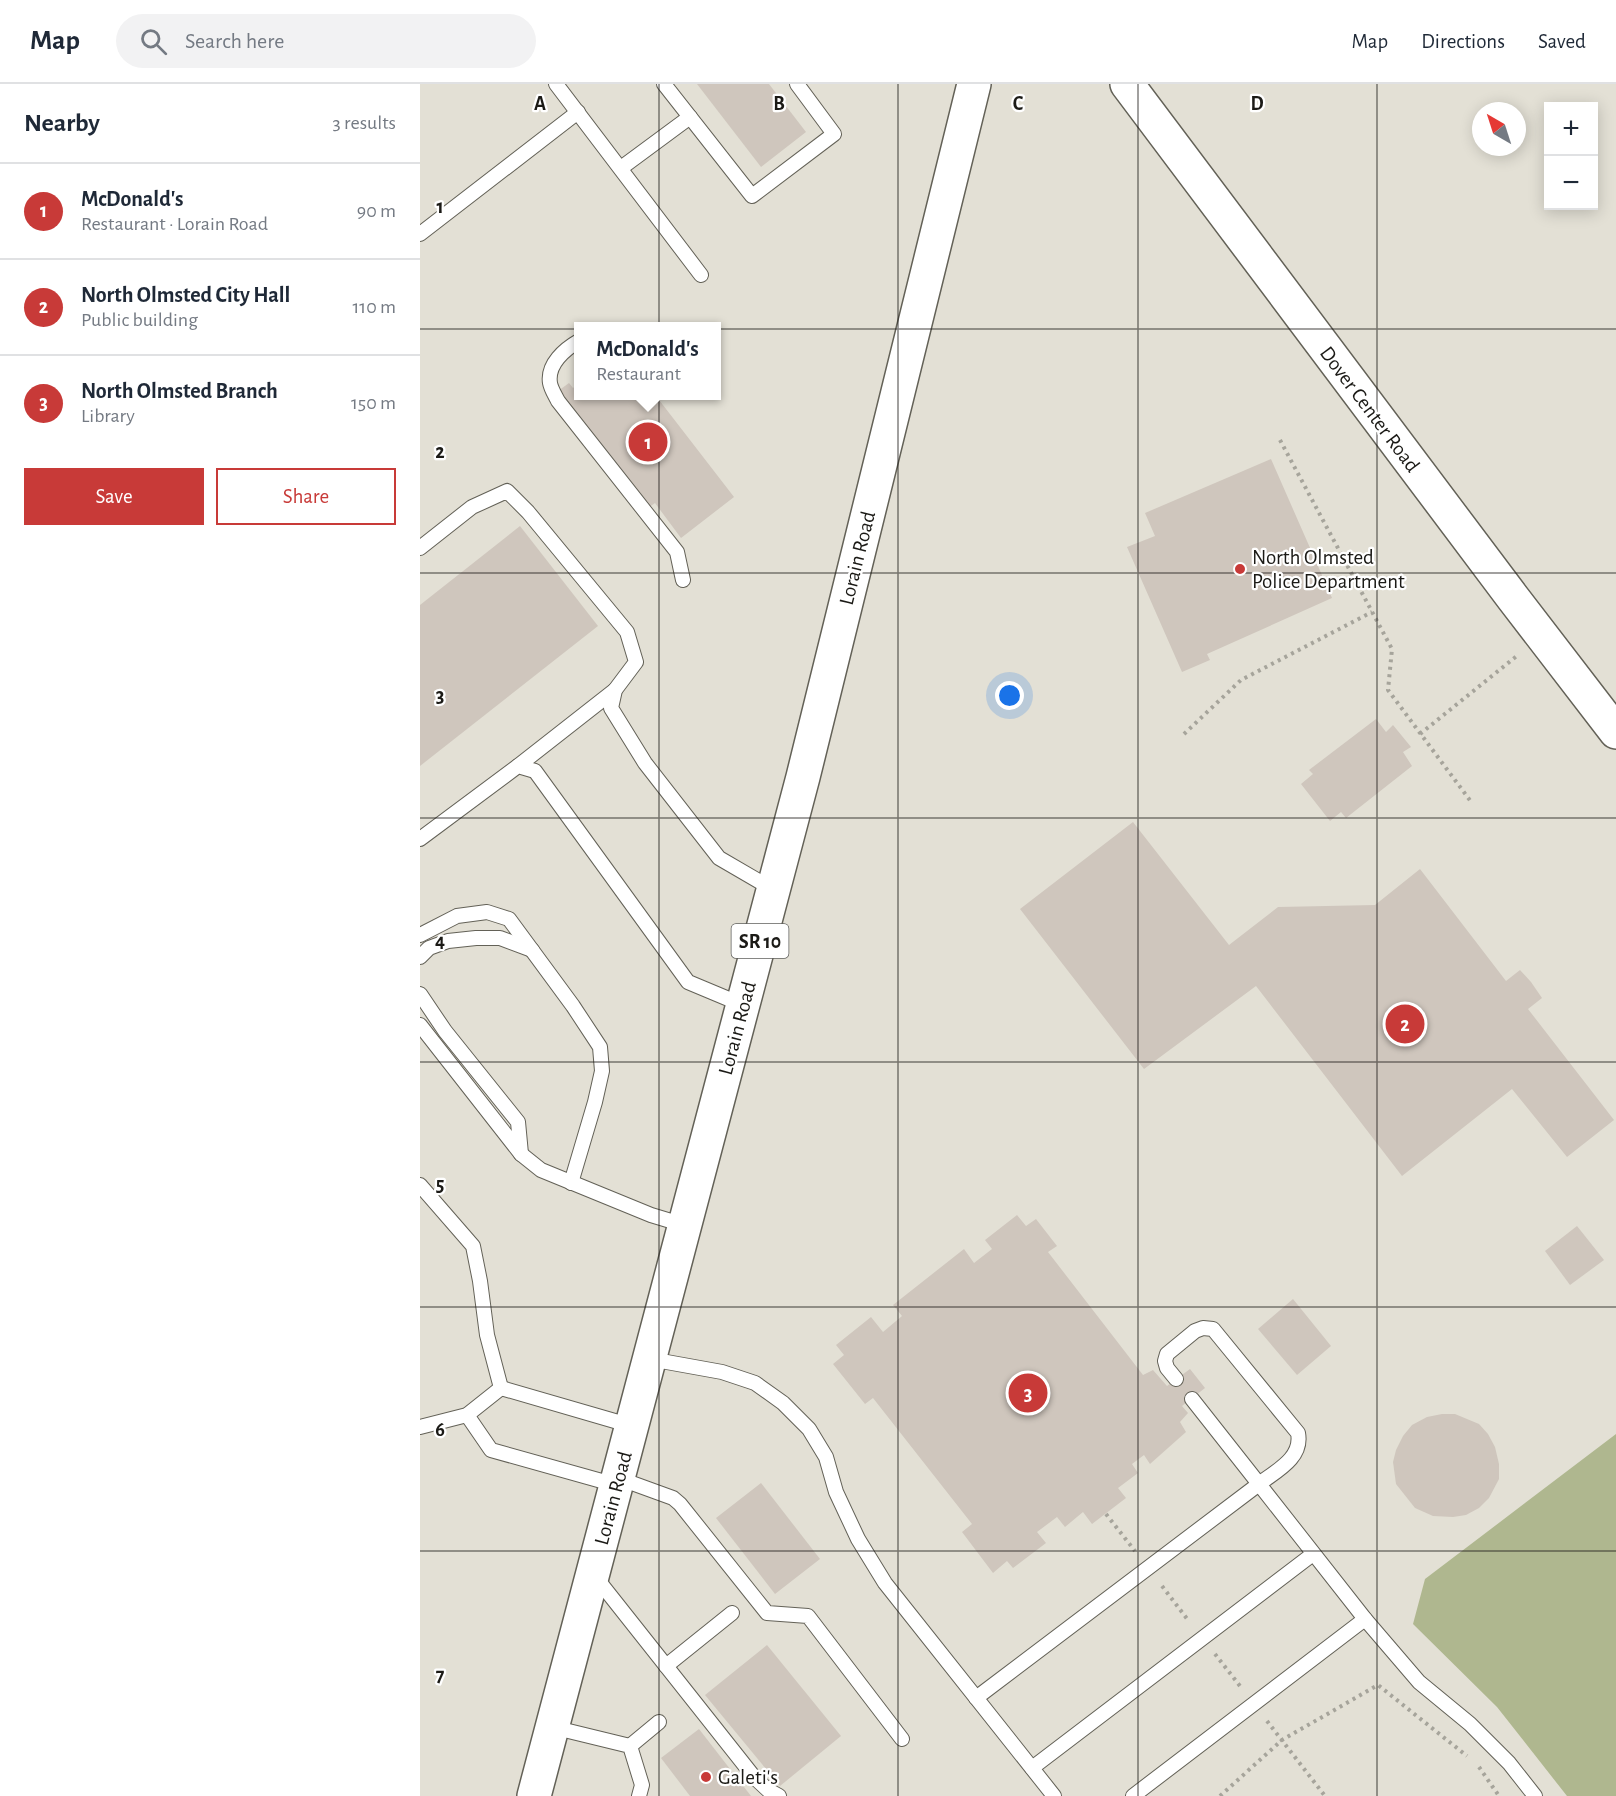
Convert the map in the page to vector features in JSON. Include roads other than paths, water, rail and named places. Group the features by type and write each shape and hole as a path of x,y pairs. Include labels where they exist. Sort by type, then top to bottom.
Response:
{"main road":[{"name":"Lorain Road","path":"534,1796 774,890 974,84"},
{"name":"Dover Center Road","path":"1127,84 1616,732"}],"lane":[{"path":"556,84 701,274"},
{"path":"664,84 752,196 834,134 797,84"},
{"path":"420,234 578,112"},
{"path":"621,168 690,117"},
{"path":"574,344 567,348 557,360 550,374 550,384 558,401 676,552 682,579"},
{"path":"420,548 472,507 507,491 528,512 627,632 636,662 615,690 420,839"},
{"path":"615,690 611,708 639,753 719,858 774,890"},
{"path":"518,766 535,771 688,982 743,1005"},
{"path":"420,935 457,916 487,912 509,919 600,1047 602,1071 571,1183"},
{"path":"420,957 429,948 448,941 476,938 500,938 532,950"},
{"path":"420,994 445,1031 518,1122 521,1154"},
{"path":"420,1025 521,1154 542,1170 651,1215 686,1226"},
{"path":"420,1185 473,1246 487,1335 501,1388"},
{"path":"976,1698 1259,1484 1291,1459 1297,1450 1298,1433 1213,1329 1203,1328 1195,1331 1167,1354 1165,1361 1167,1368 1176,1379"},
{"path":"650,1359 722,1372 754,1383 783,1403 809,1429 826,1457 836,1492 858,1539 885,1583 1054,1796"},
{"path":"420,1427 467,1415 501,1388"},
{"path":"501,1388 632,1426"},
{"path":"1192,1400 1365,1619 1419,1682 1470,1724 1509,1763 1536,1796"},
{"path":"467,1415 491,1450 617,1481 673,1498 767,1613 808,1616 902,1739"},
{"path":"1032,1768 1313,1554"},
{"path":"593,1573 754,1777 768,1790 780,1796"},
{"path":"666,1666 732,1613"},
{"path":"1134,1796 1365,1619"},
{"path":"630,1746 659,1722"},
{"path":"552,1726 630,1746"},
{"path":"630,1746 644,1792"}],"place":[{"name":"McDonald's","path":"648,442"},
{"name":"North Olmsted Police Department","path":"1240,569"},
{"name":"North Olmsted City Hall","path":"1405,1024"},
{"name":"North Olmsted Branch","path":"1028,1393"},
{"name":"Galeti's","path":"706,1777"}]}
